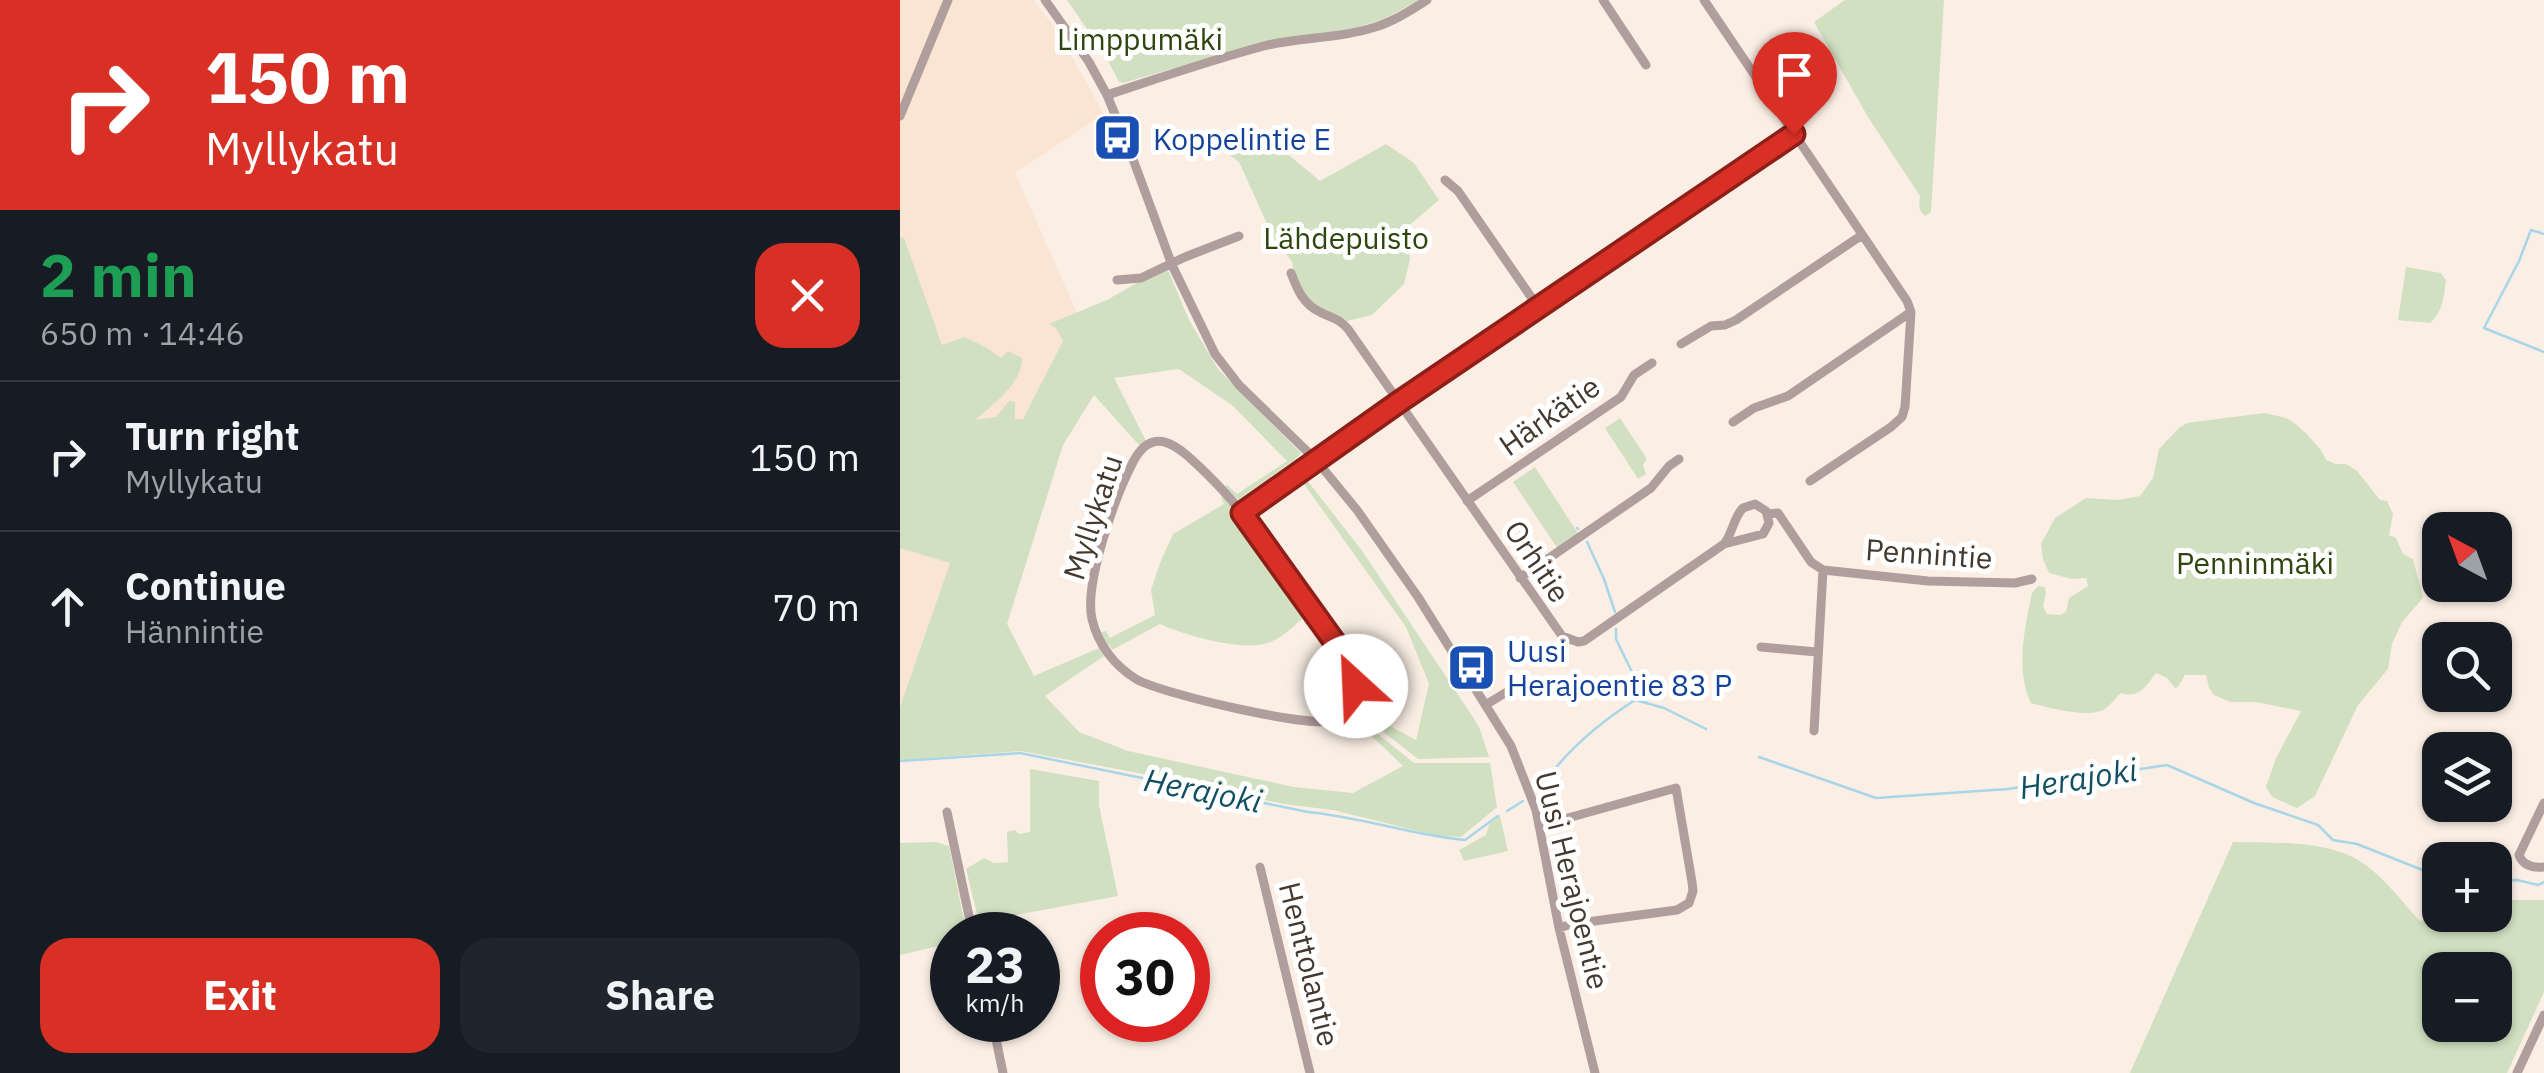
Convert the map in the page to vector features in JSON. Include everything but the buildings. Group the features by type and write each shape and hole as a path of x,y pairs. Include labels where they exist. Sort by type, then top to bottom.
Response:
{"street":[{"path":"900,116 948,0"},
{"name":"Uusi Herajoentie","path":"1045,0 1107,95 1172,265 1200,328 1227,372 1316,460 1357,510 1487,704 1523,772 1595,1073"},
{"path":"1107,95 1265,46 1374,28 1427,0"},
{"path":"1604,0 1646,65"},
{"path":"1704,0 1911,312 1902,417 1810,482"},
{"path":"1242,513 1794,134"},
{"path":"1445,180 1458,191 1538,308"},
{"path":"1681,344 1711,326 1736,320 1862,235"},
{"path":"1117,280 1141,278 1239,236"},
{"name":"Orhitie","path":"1292,272 1305,302 1342,322 1348,330 1557,632 1567,639 1578,642 1593,636 1724,544 1762,534 1769,523 1767,514 1758,505 1743,508 1724,544"},
{"path":"1732,422 1754,408 1788,396 1911,312"},
{"name":"Härkätie","path":"1467,502 1622,397 1634,375 1652,363"},
{"name":"Myllykatu","path":"1161,441 1177,447 1226,492 1242,513 1352,668 1356,686 1353,702 1334,721 1313,722 1158,689 1124,670 1100,642 1090,605 1092,580 1123,484 1145,446 1161,441"},
{"path":"1520,578 1651,488 1679,458"},
{"path":"1767,514 1778,513 1811,562 1823,570 1814,731"},
{"name":"Pennintie","path":"1823,570 1928,581 2032,580"},
{"path":"1761,647 1817,652"},
{"path":"1487,704 1520,684"},
{"path":"1539,826 1676,788 1692,882 1689,903 1677,910 1559,928"},
{"path":"2544,803 2519,855 2529,866 2544,866"},
{"path":"947,812 969,912"},
{"name":"Henttolantie","path":"1260,868 1310,1073"},
{"path":"2517,1073 2544,1014"},
{"path":"997,1042 1003,1073"}],"shaded area":[{"path":"900,0 1034,0 1060,35 1104,114 1015,173 1077,313 950,563 900,707"}],"green space":[{"name":"Limppumäki","path":"1067,0 1419,0 1384,19 1354,28 1256,44 1123,83"},
{"path":"1845,0 1944,0 1931,212 1925,216 1920,196 1868,117 1814,22"},
{"name":"Lähdepuisto","path":"1255,127 1320,181 1386,144 1414,163 1439,200 1406,228 1410,259 1404,284 1372,315 1343,322 1322,313 1297,289 1292,262 1273,237 1239,162 1224,151"},
{"path":"900,237 904,238 942,345 965,337 1001,358 1008,351 1022,358 1012,385 975,420 996,417 1009,401 1015,402 1015,419 1023,419 1063,341 1049,324 1168,270 1189,320 1218,369 1301,453 1238,500 1226,484 1237,494 1287,461 1233,406 1179,369 1114,378 1146,441 1139,445 1094,395 1063,445 1007,624 1034,676 1099,648 1104,656 1045,696 1079,732 1128,751 1294,787 1353,793 1403,766 1353,714 1414,763 1490,763 1497,807 1461,837 1438,836 1333,810 1284,804 1021,751 900,760 900,707 950,563 900,548"},
{"path":"2406,267 2441,273 2446,280 2440,309 2430,323 2398,320"},
{"name":"Penninmäki","path":"2264,413 2293,422 2326,460 2357,471 2380,500 2387,501 2393,514 2389,535 2396,538 2403,554 2413,559 2422,599 2402,622 2392,644 2388,669 2358,705 2315,796 2297,808 2272,797 2266,787 2276,758 2301,711 2256,702 2231,702 2214,695 2206,675 2185,675 2175,688 2156,673 2142,690 2121,693 2103,710 2088,713 2031,703 2026,690 2023,648 2032,593 2038,586 2045,587 2043,606 2047,614 2060,615 2066,612 2069,598 2088,586 2086,578 2049,573 2041,544 2055,518 2086,498 2119,500 2140,496 2153,478 2159,449 2187,423"},
{"path":"1620,418 1647,459 1643,465 1646,474 1638,479 1605,428"},
{"path":"1535,467 1579,535 1558,549 1513,482"},
{"path":"1303,475 1363,552 1471,714 1489,757 1418,759 1357,711 1355,707 1416,740 1429,684 1406,627 1299,477"},
{"path":"1223,495 1309,613 1280,637 1259,645 1215,641 1160,624 1112,650 1100,633 1106,631 1110,638 1155,615 1151,590 1173,534 1224,504"},
{"path":"1030,769 1099,781 1099,805 1118,896 1032,912 977,912 966,869 984,858 994,863 1008,862 1007,832 1030,832"},
{"path":"1500,816 1508,851 1464,861 1459,850 1486,835 1489,825"},
{"path":"935,842 949,846 962,912 930,912 930,948 900,955 900,843"},
{"path":"2233,842 2297,844 2329,849 2358,860 2422,920 2422,932 2512,932 2512,900 2544,900 2544,992 2507,1073 2130,1073"}],"waterway":[{"path":"2544,234 2531,230 2484,328 2544,352"},
{"path":"1587,542 1615,612"},
{"path":"1616,629 1616,639 1646,701"},
{"name":"Herajoki","path":"1539,790 1582,740 1635,700 1664,708 1706,729"},
{"name":"Herajoki","path":"900,761 1020,753 1465,840 1498,816"},
{"name":"Herajoki","path":"1759,757 1876,798 2008,789 2167,765 2254,803 2318,825 2333,840 2357,844 2422,870"},
{"name":"Herajoki","path":"1507,811 1523,801"},
{"name":"Herajoki","path":"2512,880 2538,885 2544,882"}],"place":[{"name":"Koppelintie E","path":"1118,138"},
{"name":"Uusi Herajoentie 83 P","path":"1472,667"}],"route":[{"path":"1356,686 1344,655 1242,513 1794,134"}]}
